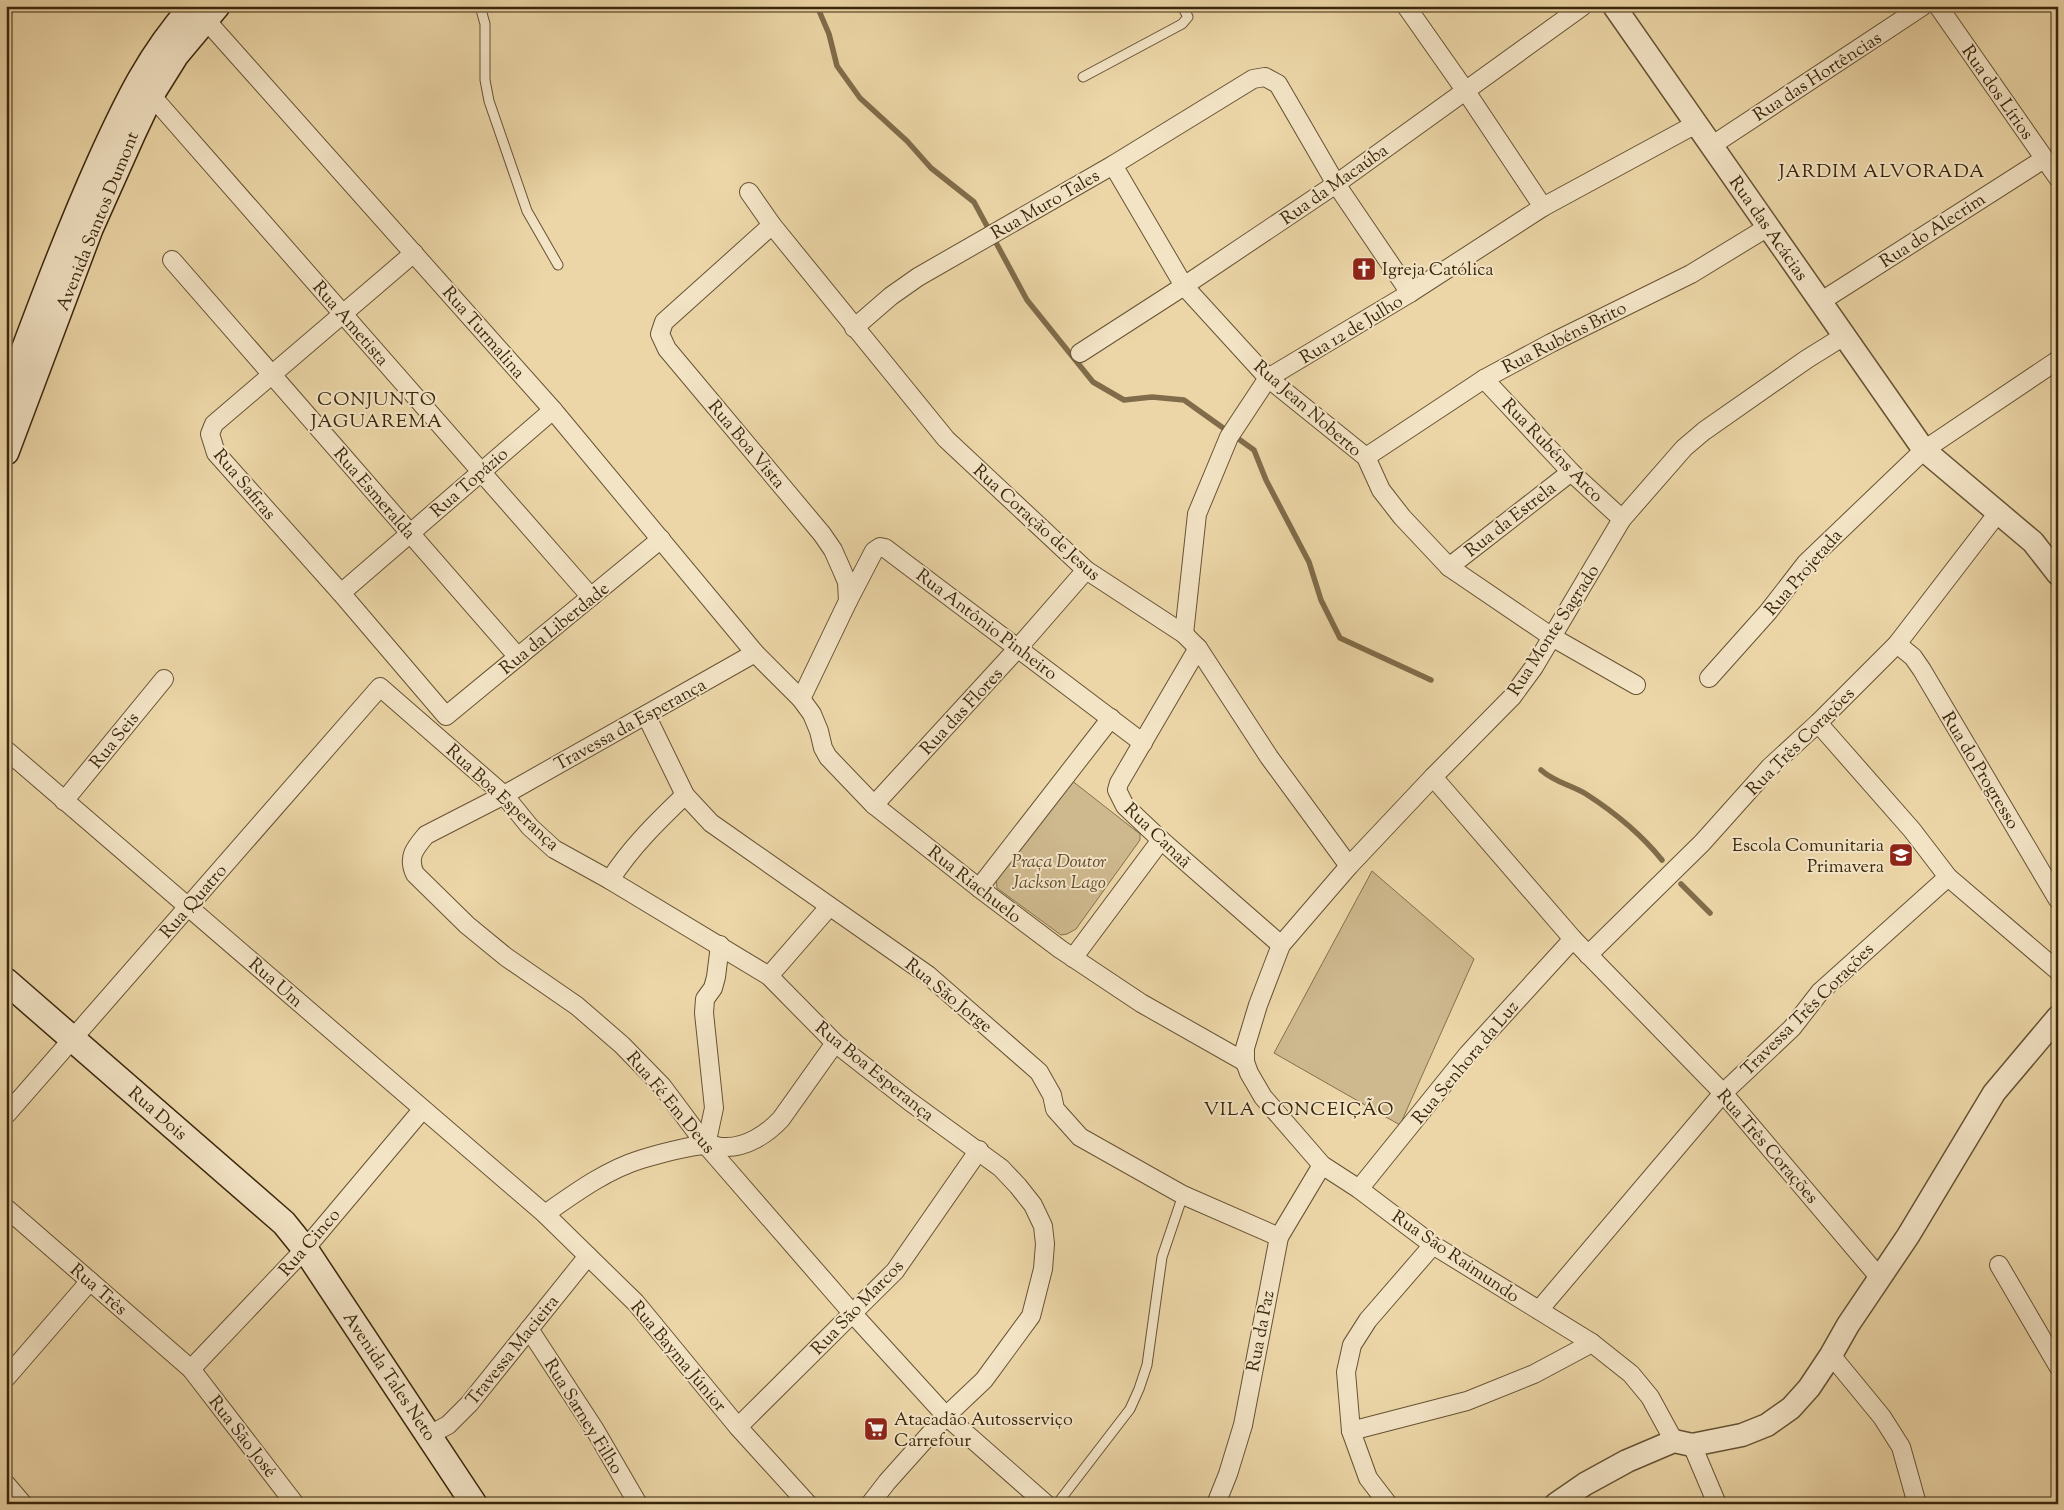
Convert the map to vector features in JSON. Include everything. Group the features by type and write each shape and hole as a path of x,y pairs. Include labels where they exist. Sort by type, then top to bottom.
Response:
{"main road":[{"name":"Avenida Santos Dumont","path":"6,398 72,223 140,76 172,29 207,10"},
{"name":"Avenida Santos Dumont","path":"6,452 90,229 151,95 207,10"},
{"path":"151,95 150,82 162,58 172,29"},
{"name":"Rua Dois","path":"6,981 284,1223 305,1249"},
{"name":"Avenida Tales Neto","path":"305,1249 474,1504"}],"street":[{"path":"1406,6 1543,207"},
{"name":"Rua da Macaúba","path":"1080,353 1336,184 1583,6"},
{"name":"Rua das Acácias","path":"1614,6 1924,450 2033,542 2058,574"},
{"name":"Rua das Hortências","path":"1711,146 1923,6"},
{"name":"Rua dos Lírios","path":"1938,6 2058,178"},
{"name":"Rua Turmalina","path":"207,10 414,253 553,410 755,653"},
{"name":"Rua Muro Tales","path":"854,328 891,296 918,277 1113,165 1253,79 1265,77 1278,84 1336,184"},
{"name":"Rua Ametista","path":"151,95 591,597"},
{"name":"Rua 12 de Julho","path":"1184,634 1197,514 1234,430 1268,378 1410,293 1543,207 1696,124"},
{"name":"Rua do Alecrim","path":"1820,302 2044,159"},
{"name":"Rua Jean Noberto","path":"1113,165 1184,286 1268,378 1366,457 1381,490 1402,517 1449,567 1552,637 1636,685"},
{"path":"1336,184 1410,293"},
{"name":"Rua Coração de Jesus","path":"749,192 772,225 854,328 946,439 1086,570 1184,634 1198,648 1269,757 1349,866"},
{"name":"Rua Boa Vista","path":"772,225 664,322 660,334 667,349 833,550 847,582 848,601"},
{"name":"Rua Rubéns Brito","path":"1366,457 1484,379 1551,343 1691,274 1768,227"},
{"name":"Rua Safiras","path":"414,253 214,424 210,434 216,453 341,593 446,716"},
{"name":"Rua Esmeralda","path":"172,260 518,657"},
{"name":"Rua Monte Sagrado","path":"1245,1062 1248,1033 1281,945 1349,866 1512,697 1534,667 1622,520 1684,448 1704,431 1807,359 1844,336"},
{"name":"Rua Projetada","path":"1709,678 1768,612 1806,563 1924,450 2058,360"},
{"name":"Rua Rubéns Arco","path":"1484,379 1571,472 1622,520"},
{"name":"Rua Topázio","path":"341,593 553,410"},
{"name":"Rua da Estrela","path":"1449,567 1571,472"},
{"name":"Rua Três Corações","path":"1588,955 1702,842 1770,767 1818,724 1897,644 1998,514"},
{"name":"Rua da Liberdade","path":"446,716 661,539"},
{"name":"Rua Antônio Pinheiro","path":"848,601 874,551 880,547 885,548 1142,743"},
{"name":"Rua das Flores","path":"874,805 1018,648 1086,570"},
{"path":"801,699 848,601"},
{"name":"Rua do Progresso","path":"1897,644 1913,657 1922,670 2058,900"},
{"name":"Rua Canaã","path":"1198,648 1142,743 1117,790 1126,806 1161,840 1281,945"},
{"name":"Rua Riachuelo","path":"755,653 801,699 812,714 828,757 874,805 979,888 1073,958 1141,1004 1245,1062"},
{"name":"Travessa da Esperança","path":"504,795 755,653"},
{"name":"Rua Seis","path":"64,801 164,679"},
{"name":"Rua Boa Esperança","path":"380,686 504,795 530,827 554,848 770,976 835,1043 909,1101 1002,1168 1032,1205 1042,1226 1044,1244 1043,1269 1031,1316 984,1380 946,1416 887,1482 870,1504"},
{"name":"Rua Quatro","path":"6,1115 380,686"},
{"name":"Rua São Jorge","path":"646,715 686,794 712,822 829,907 928,975 1039,1072 1052,1095 1055,1108 1080,1137 1183,1195 1279,1238"},
{"path":"979,888 1111,718"},
{"path":"1818,724 1912,830 1948,877 2058,971"},
{"name":"Rua Um","path":"6,750 422,1110 546,1214"},
{"name":"Rua Três Corações","path":"1433,777 1573,939 1723,1092 1879,1277"},
{"path":"610,880 625,857 644,834 686,794"},
{"name":"Rua Fé Em Deus","path":"504,795 426,835 417,845 411,856 411,865 415,874 474,930 506,957 577,1006 622,1045 662,1086 706,1145 853,1314 946,1416 1041,1502"},
{"path":"1073,958 1161,840"},
{"name":"Travessa Três Corações","path":"1539,1310 1723,1092 1792,1028 1820,992 1948,877"},
{"path":"770,976 829,907"},
{"name":"Rua Senhora da Luz","path":"1359,1189 1468,1054 1573,939"},
{"path":"706,1145 714,1108 704,1013 705,999 713,988 716,977 720,946"},
{"path":"1556,1504 1585,1484 1627,1461 1683,1443 1742,1435 1767,1425 1791,1408 1809,1388 1831,1356 1848,1325 1908,1236 1994,1093 2058,1017"},
{"path":"546,1214 588,1184 617,1168 641,1159 706,1145 724,1148 752,1141 772,1129 781,1119 835,1043"},
{"name":"Rua São Raimundo","path":"1245,1062 1248,1073 1263,1097 1322,1165 1359,1189 1433,1245 1592,1343 1631,1374 1683,1443 1717,1504"},
{"name":"Rua Cinco","path":"191,1369 305,1249 422,1110"},
{"name":"Rua São Marcos","path":"738,1427 895,1271 979,1150"},
{"name":"Rua da Paz","path":"1216,1504 1228,1474 1243,1425 1279,1238 1322,1165"},
{"name":"Rua Três","path":"6,1208 191,1369"},
{"name":"Rua Bayma Júnior","path":"546,1214 636,1303 738,1427 808,1504"},
{"path":"1388,1504 1368,1478 1351,1431 1346,1372 1352,1345 1368,1320 1433,1245"},
{"name":"Travessa Macieira","path":"429,1435 448,1424 469,1404 588,1256"},
{"path":"1999,1265 2058,1366"},
{"path":"6,1378 90,1282"},
{"name":"Rua Sarney Filho","path":"529,1329 595,1430 638,1504"},
{"path":"1351,1431 1467,1401 1534,1374 1592,1343"},
{"path":"1831,1356 1882,1417 1900,1447 1916,1504"},
{"name":"Rua São José","path":"191,1369 295,1504"},
{"path":"6,1484 23,1504"}],"lane":[{"path":"480,6 485,24 485,80 489,101 527,211 558,265"},
{"path":"1084,77 1182,24 1188,18 1182,6"},
{"path":"1057,1504 1130,1409 1139,1389 1147,1365 1162,1256 1183,1195"}],"green space":[{"path":"6,6 16,6 6,26"},
{"name":"Praça Doutor Jackson Lago","path":"1071,780 1140,834 1140,840 1076,929 1061,935 997,888 996,876"},
{"path":"1372,871 1474,959 1400,1125 1274,1053"}],"waterway":[{"path":"817,6 829,34 837,66 860,98 907,141 931,168 974,202 1027,300 1093,382 1124,400 1152,397 1184,400 1254,450 1266,480 1309,562 1321,600 1340,638 1431,680"},
{"path":"1541,770 1551,778 1586,794 1607,808 1636,832 1662,860"},
{"path":"1681,884 1710,913"}],"place":[{"name":"Igreja Católica","path":"1364,269"},
{"name":"Escola Comunitaria Primavera","path":"1901,855"},
{"name":"Atacadão Autosserviço Carrefour","path":"876,1429"}],"district":[{"name":"JARDIM ALVORADA","path":"1882,170"},
{"name":"CONJUNTO JAGUAREMA","path":"377,409"},
{"name":"VILA CONCEIÇÃO","path":"1299,1108"}]}
